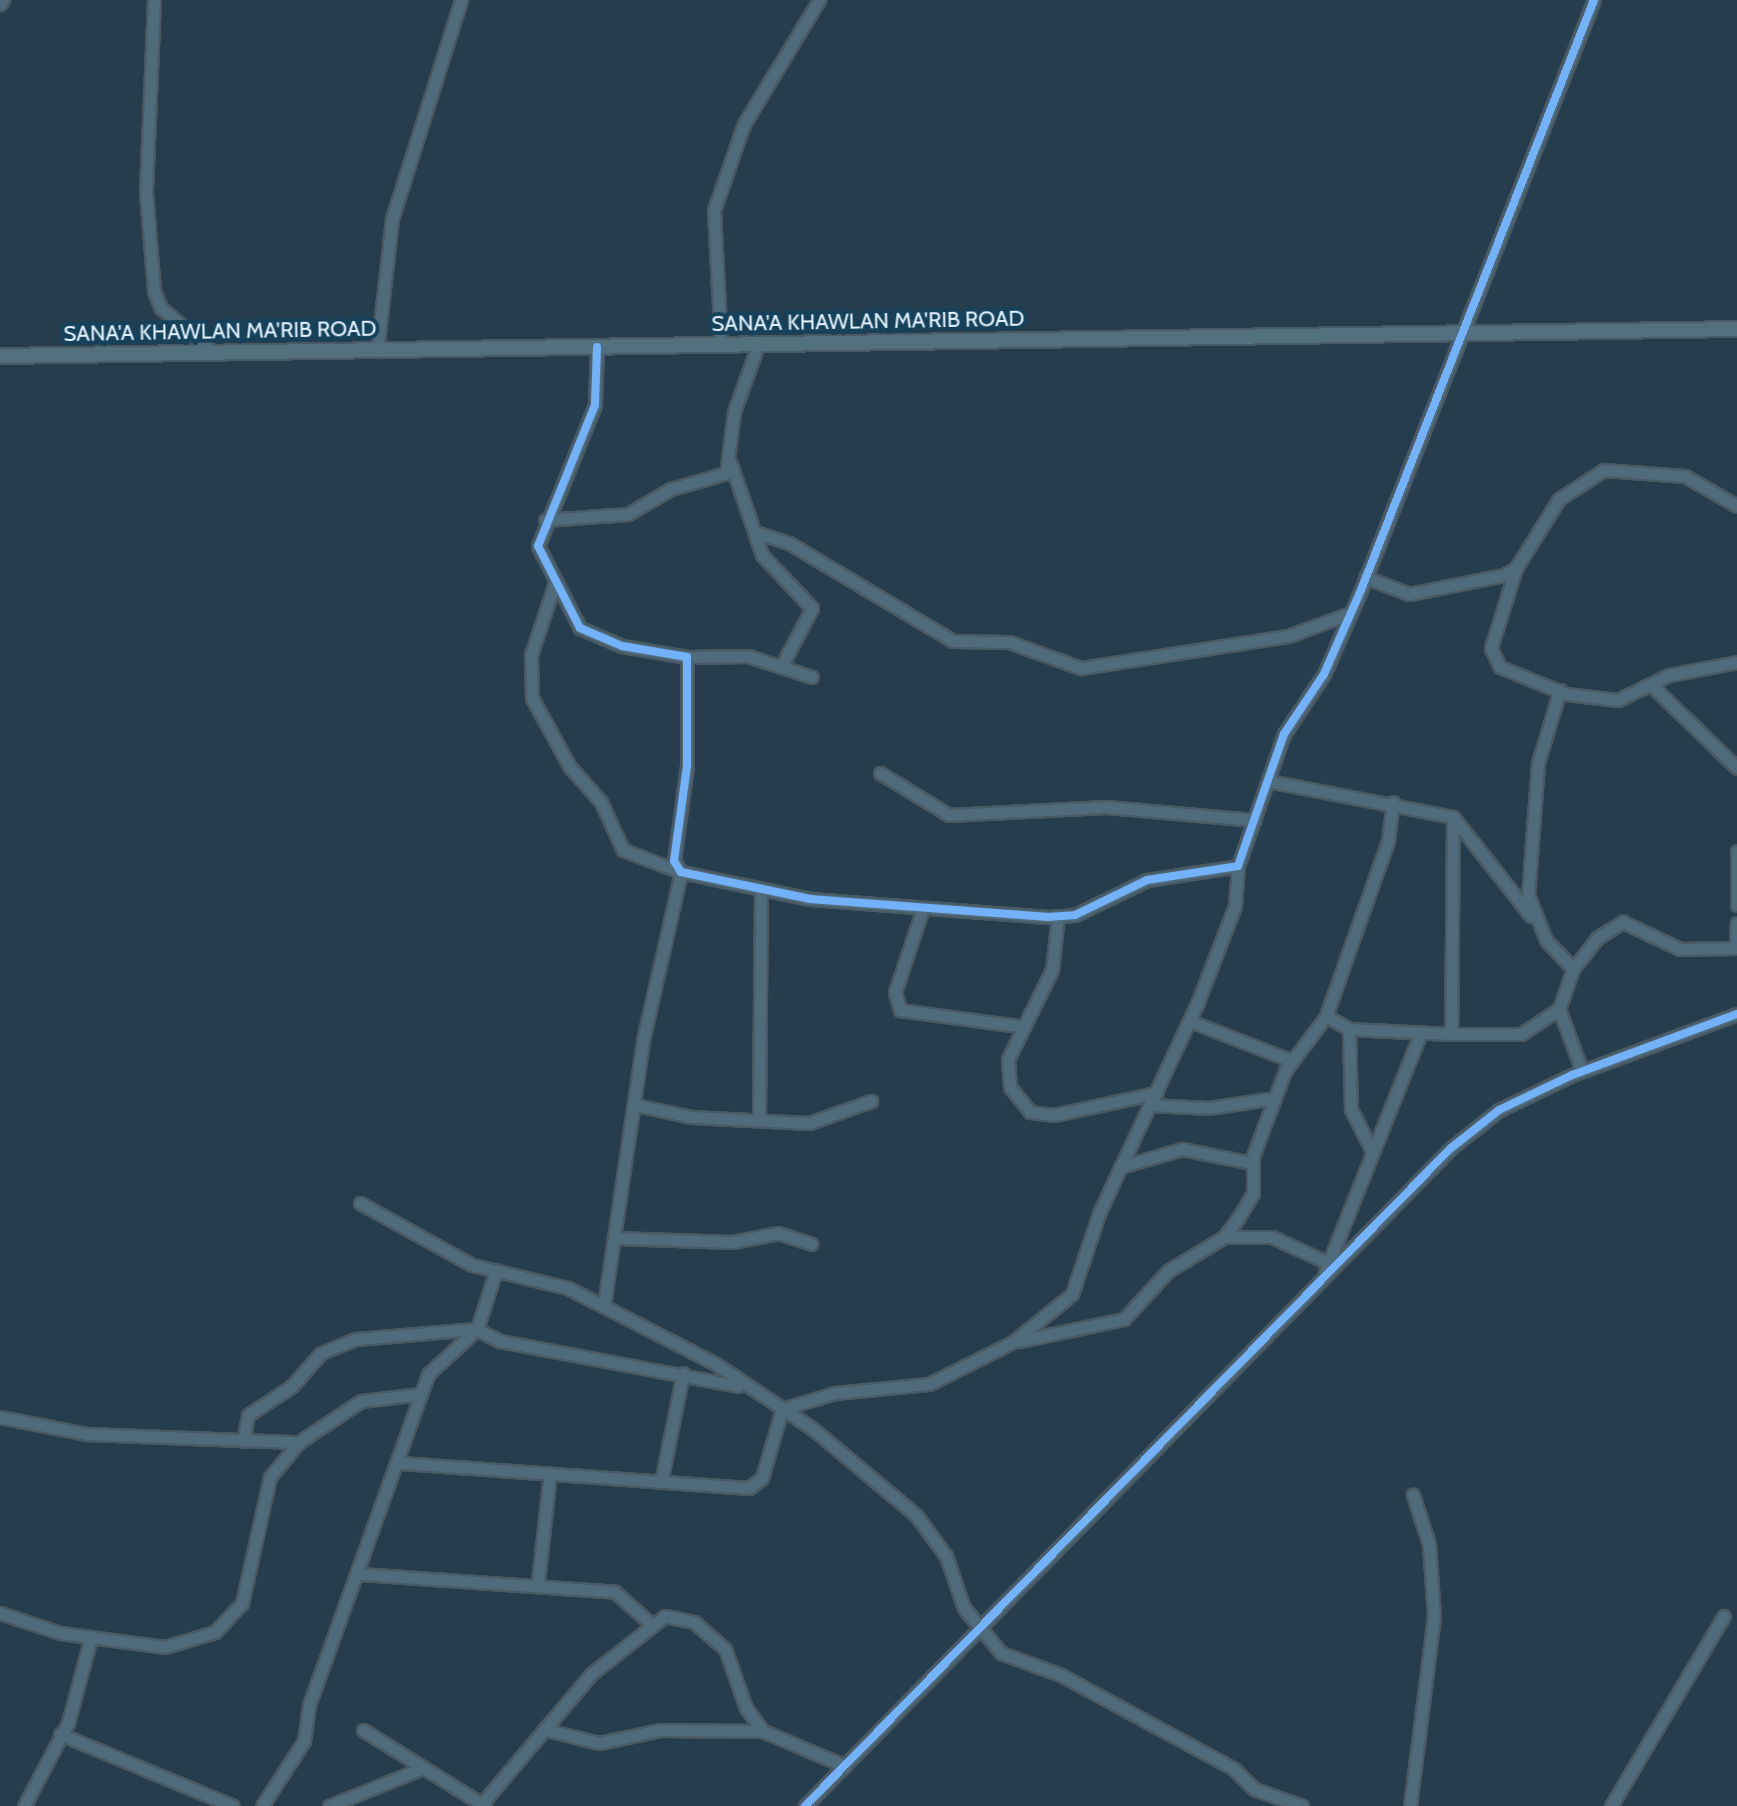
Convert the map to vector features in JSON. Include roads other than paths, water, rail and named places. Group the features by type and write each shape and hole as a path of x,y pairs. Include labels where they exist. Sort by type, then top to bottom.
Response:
{"main road":[{"name":"SANA'A KHAWLAN MA'RIB ROAD","path":"0,356 1737,329"}],"street":[{"path":"154,0 146,193 154,291 161,308 213,352"},
{"path":"377,351 392,219 461,0"},
{"path":"721,345 714,210 744,124 819,0"},
{"path":"782,1409 835,1393 929,1384 1013,1342 1072,1294 1120,1167 1190,1021 1235,906 1238,866 1284,734 1324,674 1351,613 1457,334 1594,0"},
{"path":"758,345 734,412 731,464 758,533 762,555 812,608 783,663"},
{"path":"597,347 595,405 545,520 538,546 554,586 580,628 622,646 687,657 783,663 812,677"},
{"path":"545,520 628,514 671,489 712,482 731,464"},
{"path":"1737,506 1685,476 1604,470 1559,499 1516,568 1492,659 1560,690 1618,700 1650,684 1737,662"},
{"path":"758,533 789,543 953,641 1009,642 1081,668 1288,636 1351,613"},
{"path":"1365,577 1409,594 1516,568"},
{"path":"554,586 531,655 532,698 570,767 601,802 623,850 681,872 761,889 923,908 1058,916 1147,880 1238,866"},
{"path":"604,1306 636,1105 681,872 674,861 687,766 687,657"},
{"path":"1650,684 1737,768"},
{"path":"1534,920 1530,832 1538,763 1560,690"},
{"path":"880,773 949,815 1106,807 1254,820"},
{"path":"1268,781 1393,802 1453,817 1573,969"},
{"path":"1013,1342 1124,1319 1168,1271 1224,1237 1253,1193 1252,1163 1274,1098 1292,1061 1326,1016 1388,841 1393,802"},
{"path":"1451,1034 1453,817"},
{"path":"1737,851 1737,905"},
{"path":"759,1117 761,889"},
{"path":"923,908 895,992 900,1010 1019,1026"},
{"path":"1058,916 1052,970 1019,1026 1008,1059 1010,1087 1030,1112 1054,1115 1157,1093"},
{"path":"1326,1016 1349,1029 1521,1034 1559,1009 1573,969 1597,938 1623,922 1680,949 1736,948 1737,923"},
{"path":"1559,1009 1582,1071"},
{"path":"805,1806 1463,1138 1499,1110 1582,1071 1737,1014"},
{"path":"1190,1021 1292,1061"},
{"path":"1349,1029 1351,1109 1371,1149"},
{"path":"1323,1278 1371,1149 1421,1032"},
{"path":"1151,1105 1209,1108 1274,1098"},
{"path":"636,1105 691,1117 829,1120 871,1101"},
{"path":"1120,1167 1182,1149 1252,1163"},
{"path":"360,1203 472,1265 531,1275 604,1306 702,1356 743,1387 782,1409 847,1455 928,1528 978,1630 1009,1658 1061,1675 1234,1769 1254,1789 1302,1806"},
{"path":"615,1238 733,1242 778,1233 811,1244"},
{"path":"1224,1237 1272,1237 1328,1263"},
{"path":"262,1806 304,1741 309,1705 401,1463 421,1394 442,1356 476,1329 496,1270"},
{"path":"243,1441 248,1415 338,1344 476,1329 500,1341 683,1373 743,1387"},
{"path":"661,1482 683,1373"},
{"path":"0,1613 91,1637 188,1645 232,1618 249,1579 270,1477 299,1442 361,1401 421,1394"},
{"path":"401,1463 661,1482 758,1484 782,1409"},
{"path":"0,1417 87,1434 299,1442"},
{"path":"538,1582 550,1474"},
{"path":"1410,1806 1434,1617 1429,1544 1413,1495"},
{"path":"360,1574 538,1582 615,1592 652,1625"},
{"path":"363,1730 482,1805 591,1674 631,1650 652,1625 676,1616 725,1649 746,1708 763,1731"},
{"path":"1611,1806 1724,1616"},
{"path":"24,1806 60,1734 91,1637"},
{"path":"547,1730 599,1743 674,1728 763,1731 845,1766"},
{"path":"60,1734 233,1806"},
{"path":"329,1806 423,1768"}]}
